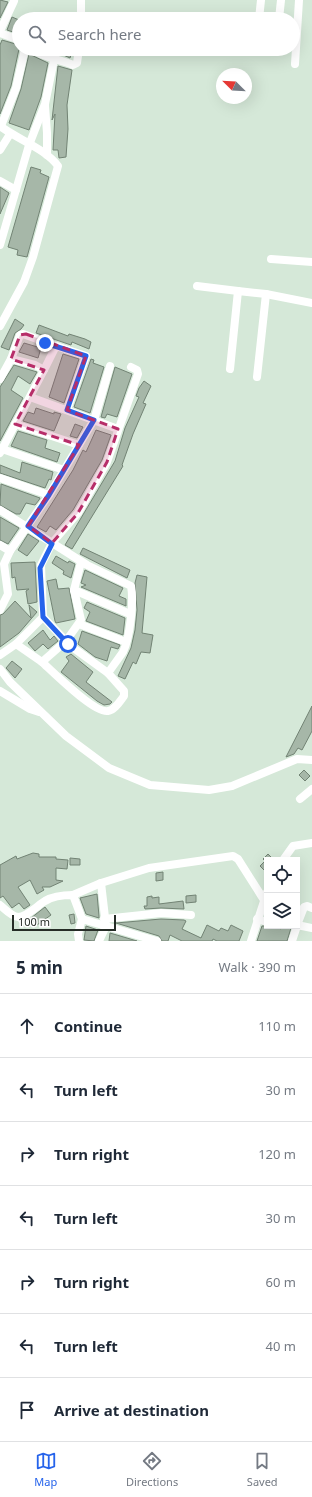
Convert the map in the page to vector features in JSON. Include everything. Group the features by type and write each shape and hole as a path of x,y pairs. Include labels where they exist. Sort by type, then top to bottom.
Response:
{"street":[{"path":"80,12 81,0"},
{"path":"260,12 261,0"},
{"path":"280,12 281,0"},
{"path":"298,12 299,0"},
{"path":"12,37 0,32 14,1"},
{"path":"0,326 24,282 33,257 58,166 47,155 10,134 0,126 16,88 23,56"},
{"path":"48,56 76,64 78,56"},
{"path":"294,64 295,56"},
{"path":"0,245 3,222 16,190 29,145 45,104 58,60"},
{"path":"45,104 47,155"},
{"path":"0,150 10,134"},
{"path":"0,181 16,190"},
{"path":"271,259 312,262"},
{"path":"197,286 266,294 312,303"},
{"path":"230,369 238,291"},
{"path":"257,377 266,294"},
{"path":"0,379 11,358 20,335 23,334 86,356 67,410"},
{"path":"56,346 1,451 64,470"},
{"path":"11,358 35,365 44,370"},
{"path":"0,610 8,594 4,566 10,551 49,495 94,420 110,366"},
{"path":"16,644 42,662 85,700 103,710 108,711 113,709 125,694 108,673 66,641 43,617 40,568 52,544 78,513 106,462 138,374 137,370 131,367"},
{"path":"30,398 118,429"},
{"path":"15,424 79,445"},
{"path":"0,478 49,495"},
{"path":"0,510 28,526 52,544 81,562 132,586 126,642 123,651 108,673"},
{"path":"0,545 10,551"},
{"path":"42,662 66,641 79,624 82,616 74,590 81,562"},
{"path":"74,590 130,614"},
{"path":"0,655 16,644 43,617"},
{"path":"79,624 126,642"},
{"path":"0,669 10,682 66,736 109,768 150,785 209,790 232,786 297,759 312,760"},
{"path":"0,691 30,709 42,713"},
{"path":"300,799 312,789"},
{"path":"285,857 293,846 312,844"},
{"path":"0,905 11,914 18,917 22,916 46,900 63,895 73,895 101,883 149,868 233,856 238,859 264,900 251,941"},
{"path":"99,941 105,922 101,883"},
{"path":"73,895 82,919 78,934 80,941"},
{"path":"300,917 304,907 307,906 312,908"},
{"path":"105,922 124,917 161,914 191,915"},
{"path":"123,932 124,917"},
{"path":"82,919 105,922 123,932 157,941"},
{"path":"257,919 264,921"},
{"path":"300,926 312,928"},
{"path":"292,941 296,929"}],"highlighted area":[{"path":"26,334 86,356 67,410 118,429 107,462 78,513 52,543 28,526 79,445 15,424 44,370 11,359 20,335"}],"building":[{"path":"0,0 8,2 0,18"},
{"path":"12,17 12,32 7,30"},
{"path":"2,40 12,43 12,56 17,56 11,86 0,114 0,45"},
{"path":"29,56 33,56 48,63 41,97 29,130 9,123 21,89"},
{"path":"58,66 72,70 67,105 68,129 66,157 59,158 58,150 53,150 55,114 52,120"},
{"path":"31,167 41,170 40,173 49,177 27,257 17,255 18,250 8,247"},
{"path":"0,187 9,193 0,214"},
{"path":"15,319 24,325 15,333 9,350 1,347"},
{"path":"39,325 68,336 69,334 85,339 91,342 89,349 72,342 71,345 36,333"},
{"path":"24,343 41,348 38,358 19,352"},
{"path":"63,354 79,359 64,403 49,397"},
{"path":"91,359 94,360 93,363 104,367 90,413 74,407"},
{"path":"14,365 37,372 30,384 18,376 11,390 23,398 0,441 0,387"},
{"path":"115,367 132,374 117,417 107,414 105,418 101,417"},
{"path":"144,381 151,386 143,403 146,404 133,434 122,465 123,466 72,549 65,545 115,461 125,428 139,397 136,396"},
{"path":"36,408 54,414 54,412 61,414 54,431 23,421 28,412 34,414"},
{"path":"75,424 83,427 77,438 70,436"},
{"path":"96,430 111,435 102,460 73,510 56,530 50,526 46,532 37,527 73,470 83,450 86,452"},
{"path":"18,431 47,440 45,448 60,453 57,462 11,446"},
{"path":"22,462 53,472 51,480 49,479 45,488 0,473 0,465 20,473"},
{"path":"1,484 40,498 35,505 26,503 20,514 16,514 0,505"},
{"path":"0,517 19,528 8,544 0,540"},
{"path":"28,534 39,541 27,556 18,550"},
{"path":"83,548 130,570 127,578 80,554"},
{"path":"56,556 68,563 69,561 75,564 71,578 63,574 64,571 52,563"},
{"path":"35,562 37,602 28,604 26,591 29,589 17,590 15,577 12,578 11,563"},
{"path":"85,570 123,588 119,596 126,599 126,606 81,587 86,585 81,583"},
{"path":"137,575 147,577 142,633 153,635 150,653 141,652 136,664 133,662 125,679 118,676 131,648 135,630 137,610 135,583"},
{"path":"56,579 58,589 69,588 75,619 56,623 55,621 47,581"},
{"path":"15,601 31,618 29,605 37,612 19,633 0,647 0,615 3,614"},
{"path":"87,602 125,618 123,635 86,621 90,612 84,608"},
{"path":"43,630 50,640 54,636 58,641 48,649 43,644 35,651 28,643"},
{"path":"82,631 120,645 118,649 111,647 107,661 95,657 78,644"},
{"path":"71,654 93,672 86,682 112,702 110,704 104,705 97,701 61,672 69,661 66,657"},
{"path":"12,661 22,669 15,678 6,668"},
{"path":"312,706 312,731 302,750 298,748 294,754 286,757"},
{"path":"304,770 310,776 305,781 299,775"},
{"path":"33,853 39,854 39,857 56,857 56,859 68,860 67,869 56,868 56,880 63,881 50,887 42,887 44,890 37,894 30,880 18,887 30,905 24,909 19,903 12,908 3,896 0,898 0,865 16,856 17,859"},
{"path":"70,858 80,859 80,865 70,865"},
{"path":"264,862 264,870 260,866"},
{"path":"163,872 163,880 156,881 156,873"},
{"path":"97,894 99,918 86,914 80,898"},
{"path":"196,895 196,902 186,903 186,896"},
{"path":"152,896 152,898 159,897 159,904 183,901 184,909 145,909 144,906 147,906 147,897"},
{"path":"45,907 51,915 37,925 31,918"},
{"path":"74,914 75,923 71,924 69,915"},
{"path":"161,919 184,920 186,921 182,929 201,938 207,925 219,931 221,928 228,931 231,925 243,931 239,941 217,941 213,939 212,941 182,941 170,935 168,941 162,941 159,936 116,923"},
{"path":"86,926 98,930 94,941 84,940"},
{"path":"262,926 264,926 264,929 291,929 287,941 257,941"},
{"path":"110,933 137,941 109,941"}],"route":[{"path":"45,343 86,356 67,410 94,420 49,495 28,526 52,544 40,568 43,617 68,644"}]}
